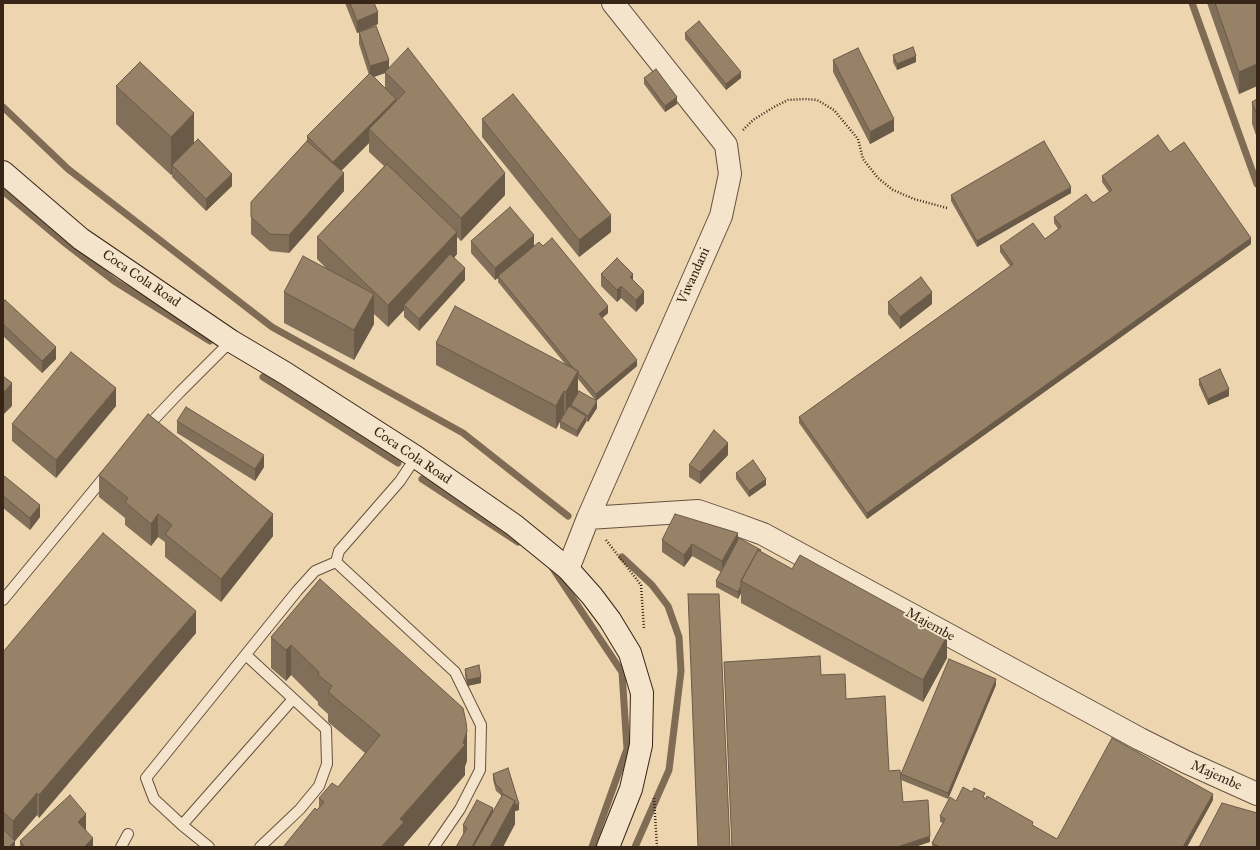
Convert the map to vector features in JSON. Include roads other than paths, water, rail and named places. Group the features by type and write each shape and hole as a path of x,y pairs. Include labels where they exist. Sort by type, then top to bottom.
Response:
{"street":[{"name":"Viwandani","path":"568,569 588,518 721,216 730,174 726,145 613,3"},
{"name":"Coca Cola Road","path":"3,172 81,239 231,341 285,373 416,457 514,525 568,569 592,596 610,620 630,653 642,693 640,753 631,789 608,847"},
{"name":"Majembe","path":"588,518 698,511 763,534 1140,739 1186,762 1257,794"}],"lane":[{"path":"141,434 179,393 231,341"},
{"path":"336,562 339,551 400,481 416,457"},
{"path":"3,600 113,467"},
{"path":"209,847 182,826 154,799 146,778 297,591 315,571 336,562"},
{"path":"336,562 455,672 481,725 480,770 460,809 434,847"},
{"path":"246,655 326,729 327,764 319,786 305,804 260,847"},
{"path":"182,826 293,699"},
{"path":"121,847 128,834"}],"waterway":[{"path":"1192,3 1257,184"},
{"path":"3,107 68,169 272,327 463,433 568,516"},
{"path":"3,191 65,243 114,281 210,341"},
{"path":"263,377 398,463"},
{"path":"422,479 518,542"},
{"path":"622,557 652,585 668,606 679,637 681,671 669,770 635,847"},
{"path":"552,567 622,672 627,749 592,847"}]}
